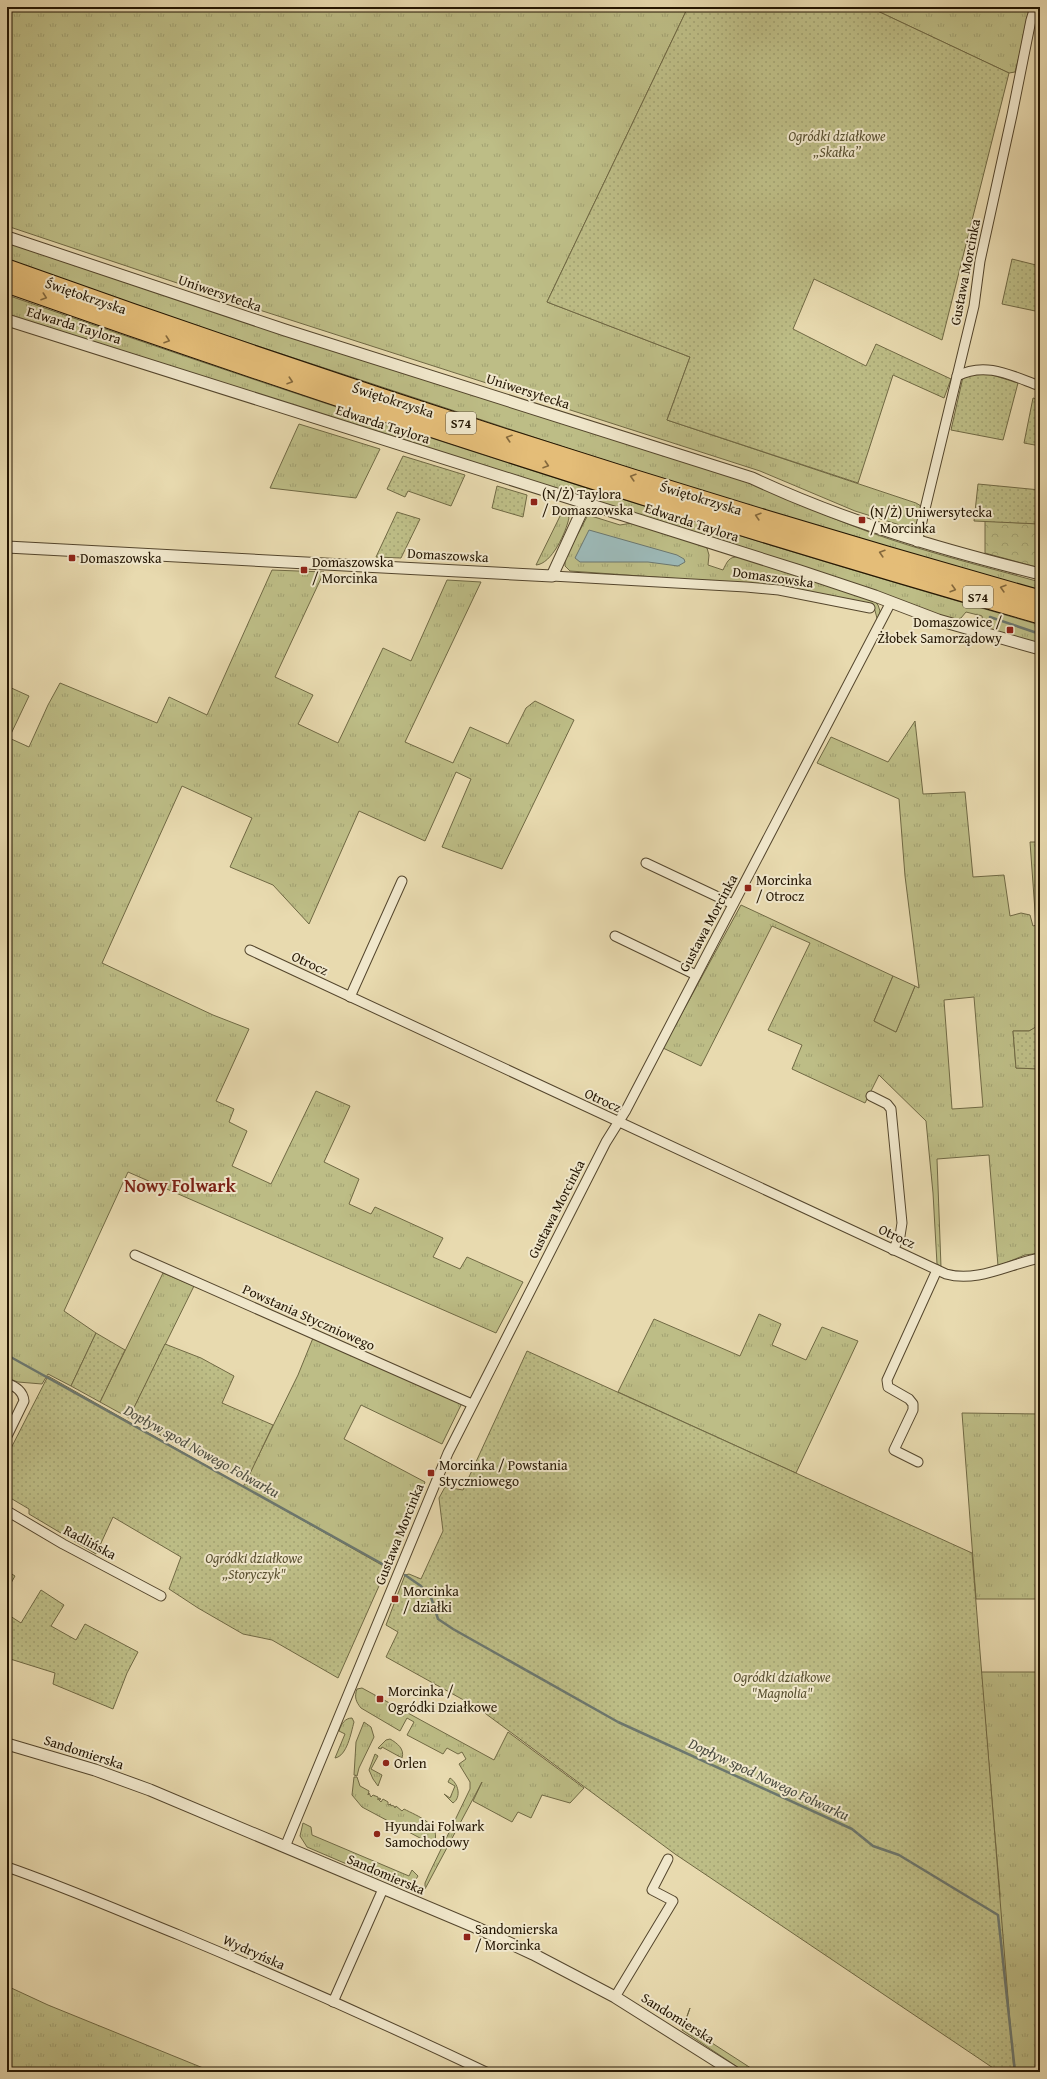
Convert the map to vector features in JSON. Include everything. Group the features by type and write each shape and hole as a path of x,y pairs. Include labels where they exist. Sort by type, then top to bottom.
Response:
{"highway":[{"name":"Świętokrzyska","path":"7,268 250,353 917,571"},
{"name":"Świętokrzyska","path":"7,284 244,366 636,494 917,571"},
{"name":"S74","path":"917,571 1040,599"},
{"name":"S74","path":"917,571 1040,615"}],"street":[{"name":"Gustawa Morcinka","path":"917,542 974,306 980,261 1035,7"},
{"name":"Uniwersytecka","path":"7,237 277,328 752,478 822,509 917,542 1040,574"},
{"name":"Edwarda Taylora","path":"7,320 807,574 892,602 951,624 1040,649"},
{"path":"957,376 968,370 991,369 1040,386"},
{"path":"552,576 584,504"},
{"name":"Domaszowska","path":"7,547 746,587 779,590 870,608"},
{"name":"Gustawa Morcinka","path":"285,1847 442,1467 472,1404 618,1122 892,602"},
{"path":"646,864 733,904"},
{"path":"350,997 402,880"},
{"path":"615,936 696,975"},
{"name":"Otrocz","path":"250,950 942,1272 970,1277 989,1274 1002,1268 1040,1258"},
{"path":"871,1096 887,1104 891,1109 902,1223 900,1236 893,1250"},
{"name":"Powstania Styczniowego","path":"135,1255 472,1404"},
{"path":"918,1462 894,1450 913,1404 909,1399 894,1392 888,1387 887,1380 942,1272"},
{"path":"7,1383 20,1390 24,1401 7,1436"},
{"name":"Radlińska","path":"7,1511 63,1544 161,1596"},
{"name":"Sandomierska","path":"7,1744 121,1779 502,1940 615,1997 734,2072"},
{"path":"615,1997 673,1902 652,1890 668,1859"},
{"name":"Wydryńska","path":"7,1867 67,1889 333,2002 486,2072"},
{"path":"333,2002 383,1889"}],"green space":[{"path":"7,7 688,7 547,302 690,357 667,420 916,503 921,506 916,530 855,511 760,471 219,297 7,226"},
{"name":"Ogródki działkowe „Skałka”","path":"688,7 869,7 1009,73 942,340 814,279 793,329 866,366 876,344 951,379 944,398 893,375 858,483 667,420 690,357 547,302"},
{"path":"869,7 1032,7 1015,72 1009,73"},
{"path":"7,241 750,482 829,517 890,539 1040,582 1040,593 761,510 573,450 97,293 7,260"},
{"path":"1012,259 1040,266 1040,312 1002,304"},
{"path":"7,295 264,383 521,467 780,548 1040,625 1040,645 984,630 982,616 966,612 961,618 953,620 7,315"},
{"path":"989,374 1018,383 1003,440 951,430 963,377"},
{"path":"1033,398 1040,400 1040,446 1024,443"},
{"path":"299,424 380,449 356,498 270,488"},
{"path":"403,456 465,475 451,506 408,491 405,497 387,489"},
{"path":"978,484 1040,490 1040,524 974,521"},
{"path":"497,486 527,495 523,517 492,508"},
{"path":"564,508 569,518 565,531 553,553 542,563 536,565"},
{"path":"397,512 420,519 401,558 376,557"},
{"path":"588,515 620,525 632,523 701,545 707,548 709,555 708,565 723,570 727,562 733,557 739,557 874,601 878,605 880,611 878,622 874,607 767,585 570,571 565,566 565,558"},
{"path":"985,521 1040,524 1040,568 985,553"},
{"path":"272,570 324,572 275,677 313,695 298,724 338,743 383,648 411,661 447,580 481,582 405,742 453,763 470,727 508,744 526,708 535,701 574,720 502,869 442,847 471,779 456,772 425,841 359,811 309,924 273,885 230,867 252,818 182,786 102,963 213,1015 249,1029 216,1101 234,1109 229,1122 247,1131 232,1166 271,1184 316,1091 350,1106 324,1162 359,1179 349,1204 371,1214 375,1207 443,1238 433,1257 460,1269 467,1257 523,1282 496,1333 128,1172 64,1311 96,1333 71,1386 48,1374 42,1384 18,1382 7,1378 7,686 29,696 9,738 29,747 48,705 60,683 157,723 169,697 207,715"},
{"path":"915,721 923,794 965,792 973,877 1004,875 1010,916 1021,913 1030,915 1033,926 1036,925 1030,842 1040,842 1040,1026 1029,1031 1013,1031 1016,1068 1040,1069 1040,1253 1025,1255 998,1266 989,1155 937,1159 941,1267 937,1264 933,1193 926,1121 879,1075 865,1103 792,1069 802,1045 768,1030 810,943 772,926 701,1066 663,1048 741,905 893,976 874,1021 896,1032 915,986 919,988 905,876 899,799 817,763 831,737 888,762","holes":["974,997 983,1107 952,1109 944,1000"]},
{"path":"893,976 915,986 896,1032 874,1021"},
{"path":"1039,1025 1040,1069 1016,1068 1013,1031 1029,1031"},
{"path":"163,1273 194,1286 129,1418 100,1402"},
{"path":"759,1314 781,1324 772,1345 806,1360 822,1327 858,1341 796,1473 618,1392 654,1319 740,1356"},
{"path":"96,1333 125,1350 100,1402 71,1386"},
{"path":"313,1338 462,1403 442,1444 361,1405 344,1439 425,1482 390,1569 243,1487 298,1375"},
{"path":"165,1344 201,1358 234,1376 222,1403 273,1425 246,1482 129,1418"},
{"name":"Ogródki działkowe \"Magnolia\"","path":"527,1351 972,1553 1014,2072 999,2072 675,1854 478,1708 386,1657 398,1632 386,1625 405,1575 409,1574 421,1579 443,1531 439,1498 445,1487 463,1490"},
{"name":"Ogródki działkowe ,,Storyczyk\"","path":"48,1376 387,1568 338,1678 272,1640 243,1634 169,1589 181,1557 113,1517 96,1554 29,1514 29,1509 7,1496 7,1456"},
{"path":"962,1413 1040,1414 1040,1599 976,1599"},
{"path":"7,1571 15,1576 7,1590"},
{"path":"41,1590 64,1605 51,1626 76,1640 85,1624 138,1652 127,1673 113,1709 53,1684 55,1673 7,1658 7,1614 21,1623"},
{"path":"981,1672 1040,1672 1040,2072 1015,2072 998,1915 1000,1894"},
{"path":"362,1688 494,1760 508,1732 584,1788 570,1803 542,1795 531,1818 518,1812 512,1822 473,1801 482,1782 425,1889 425,1883 429,1874 470,1789 470,1782 459,1764 466,1759 462,1752 458,1754 447,1748 443,1754 407,1735 414,1722 407,1718 400,1731 361,1708 357,1701 356,1694 357,1689"},
{"path":"352,1718 354,1722 348,1743 343,1753 335,1758 345,1734 339,1731 340,1728 345,1720"},
{"path":"364,1722 371,1727 374,1737 359,1768 357,1776 354,1775 356,1742"},
{"path":"390,1739 398,1744 403,1755 402,1758 382,1747 381,1749 378,1748 386,1740"},
{"path":"375,1754 378,1756 371,1769 382,1775 378,1786 369,1770"},
{"path":"354,1777 357,1777 360,1786 369,1791 368,1795 369,1793 371,1797 373,1795 378,1797 378,1800 379,1798 381,1799 379,1800 381,1802 383,1799 388,1802 388,1805 391,1804 390,1805 394,1806 395,1808 396,1806 402,1811 404,1809 428,1822 435,1832 433,1845 362,1807 352,1795"},
{"path":"450,1778 455,1783 458,1790 456,1800 453,1803 444,1794 450,1798 455,1786 448,1782"},
{"path":"303,1823 311,1827 312,1835 409,1876 412,1870 418,1876 410,1885 405,1887 398,1886 307,1847 300,1836"},
{"path":"7,1986 48,2005 213,2072 7,2072"},
{"path":"690,2008 684,2025 757,2072 745,2072 682,2030"}],"water":[{"path":"589,530 677,555 684,559 685,562 678,566 648,562 580,562 575,558"}],"waterway":[{"path":"990,617 1040,634"},
{"name":"Dopływ spod Nowego Folwarku","path":"7,1355 386,1566"},
{"name":"Dopływ spod Nowego Folwarku","path":"405,1575 421,1586 431,1597 438,1619 453,1629 618,1722 852,1829 873,1846 899,1855 998,1915 1015,2072"}],"place":[{"name":"(N/Ż) Taylora / Domaszowska","path":"534,502"},
{"name":"(N/Ż) Uniwersytecka / Morcinka","path":"862,520"},
{"name":"Domaszowska","path":"72,558"},
{"name":"Domaszowska / Morcinka","path":"304,570"},
{"name":"Domaszowice / Żłobek Samorządowy","path":"1010,630"},
{"name":"Morcinka / Otrocz","path":"748,888"},
{"name":"Morcinka / Powstania Styczniowego","path":"431,1473"},
{"name":"Morcinka / działki","path":"395,1599"},
{"name":"Morcinka / Ogródki Działkowe","path":"380,1699"},
{"name":"Orlen","path":"386,1763"},
{"name":"Hyundai Folwark Samochodowy","path":"377,1834"},
{"name":"Sandomierska / Morcinka","path":"467,1937"}],"district":[{"name":"Nowy Folwark","path":"180,1185"}]}
